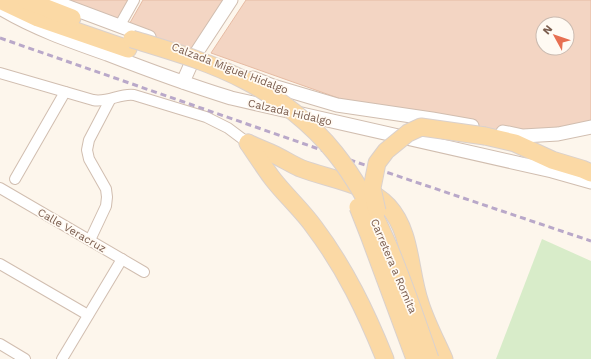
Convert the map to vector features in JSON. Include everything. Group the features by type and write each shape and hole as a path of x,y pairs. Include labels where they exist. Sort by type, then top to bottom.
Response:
{"main road":[{"path":"0,0 38,18 130,44"},
{"path":"26,0 130,44"},
{"name":"Carretera a Romita","path":"130,44 205,62 226,71 253,84 276,99 316,131 335,153 352,178 383,234 409,299 430,359"},
{"name":"Carretera a Romita","path":"130,44 208,74 244,90 301,132 324,156 344,182 358,206 411,354"},
{"path":"383,234 372,188 377,163 386,151 408,133 420,127 483,132 515,143 552,160 591,173"},
{"path":"248,143 273,179 315,227 333,254 364,308 385,359"},
{"path":"248,143 299,168 358,186 379,198 388,206 399,223 407,244 414,284 420,304 444,359"},
{"path":"409,299 438,359"}],"street":[{"name":"Calzada Miguel Hidalgo","path":"50,0 273,86 337,105 432,119 483,132 524,136 558,134 591,127"},
{"path":"120,26 134,0"},
{"path":"183,82 195,55 232,0"},
{"name":"Calzada Hidalgo","path":"0,8 12,16 58,36 231,98 475,153 552,171 591,182"},
{"path":"0,72 98,102 129,95 206,117 228,128 248,143"},
{"path":"231,98 242,82 244,75"},
{"path":"15,179 65,92"},
{"path":"90,240 106,206 107,197 106,189 89,159 87,150 89,140 110,100"},
{"path":"334,121 337,105"},
{"path":"475,153 472,141 475,133 483,132"},
{"name":"Calle Veracruz","path":"0,188 144,272"},
{"path":"62,359 122,259"},
{"path":"0,264 88,315"},
{"path":"0,344 25,359"}],"green space":[{"path":"542,239 591,261 591,359 496,359"}],"building":[{"path":"50,0 134,0 120,25"},
{"path":"143,0 232,0 195,55 127,28"},
{"path":"246,0 591,0 591,126 523,136 341,99 211,53"}],"railway":[{"path":"0,38 359,163 591,241"}]}
